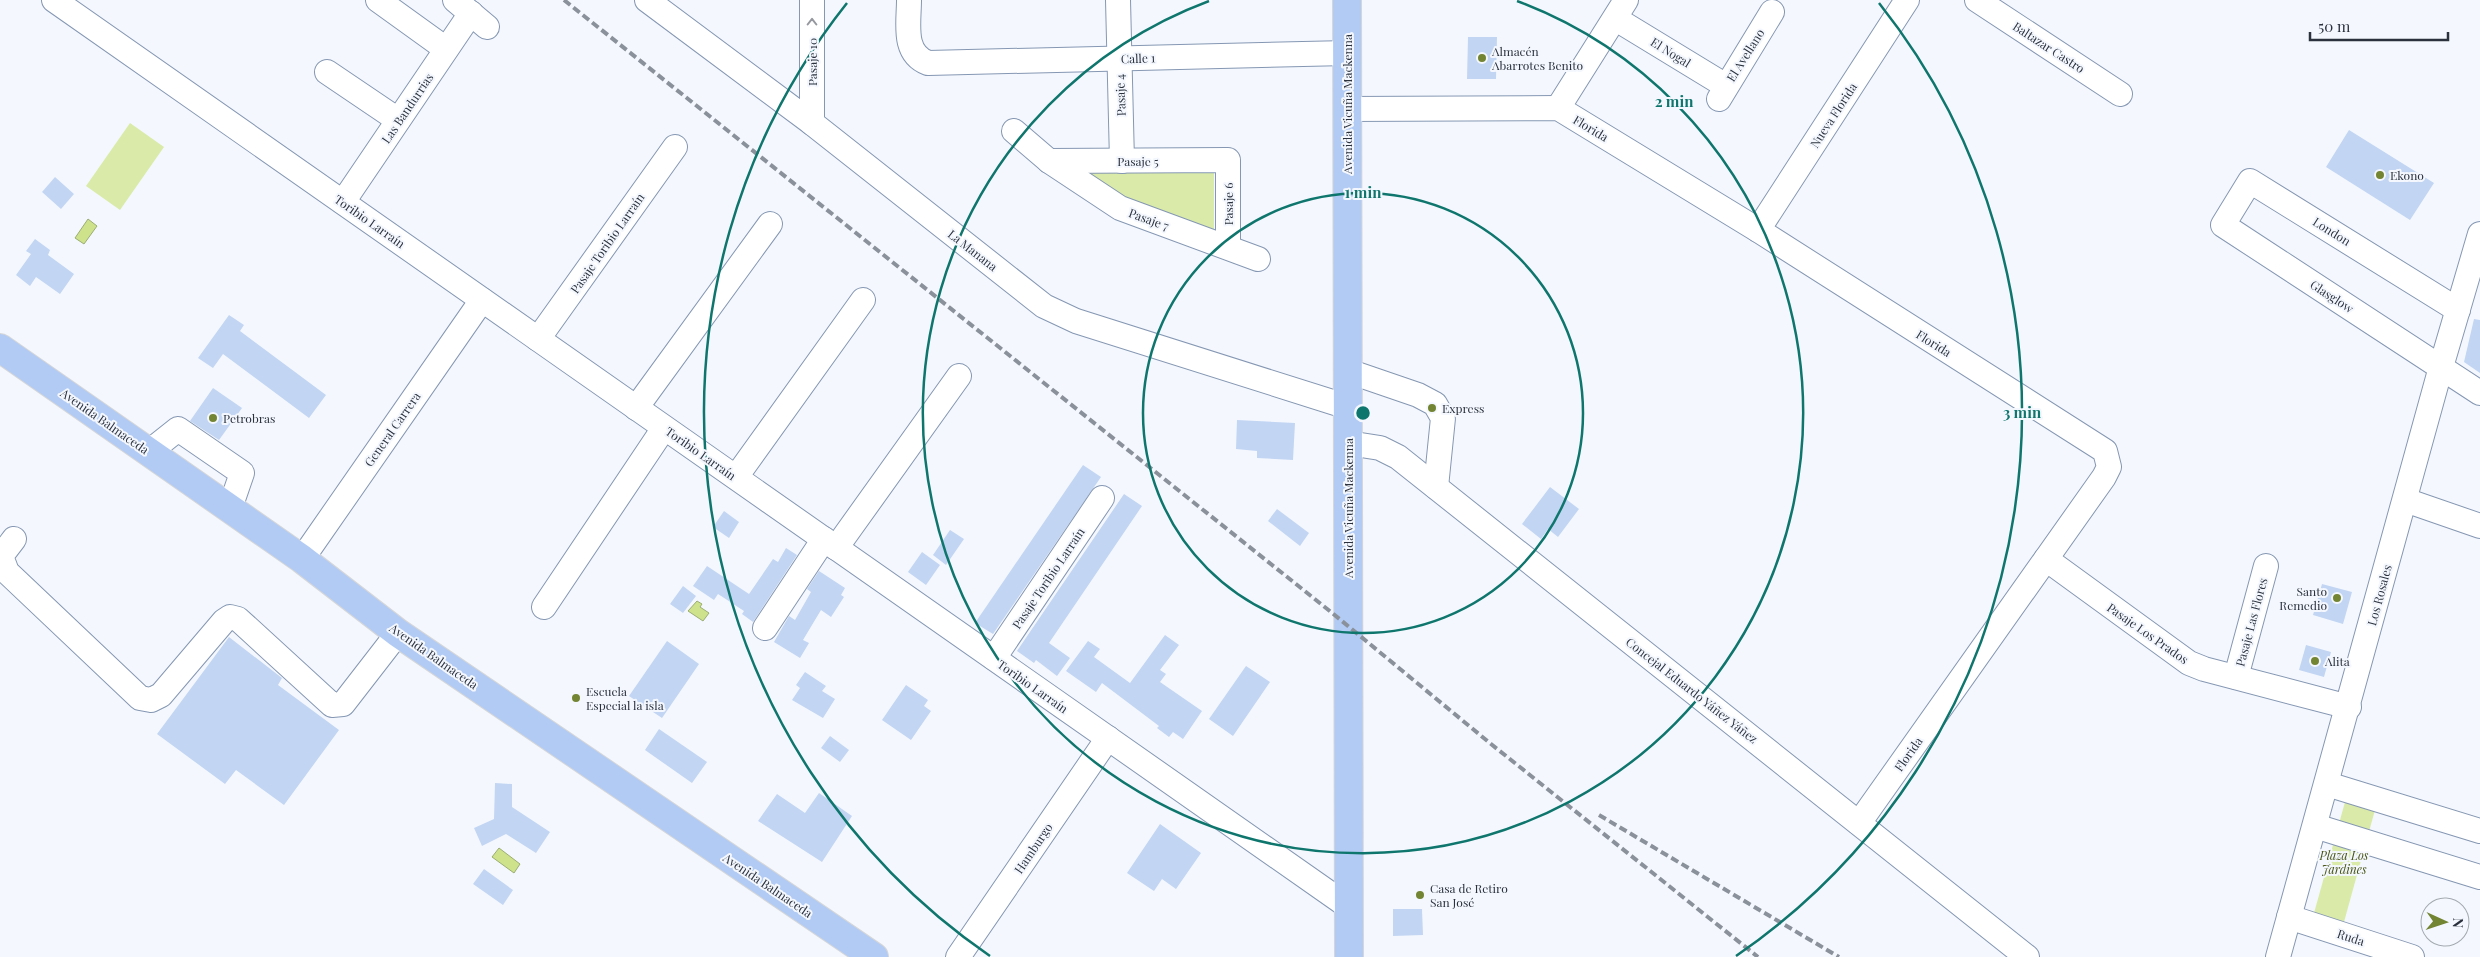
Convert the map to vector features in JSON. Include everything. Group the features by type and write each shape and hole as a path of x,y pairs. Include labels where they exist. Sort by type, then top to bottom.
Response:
{"main road":[{"name":"Avenida Vicuña Mackenna","path":"1347,0 1349,957"},
{"name":"Avenida Balmaceda","path":"2,354 230,508 302,559 398,633 874,957"}],"street":[{"name":"Toribio Larraín","path":"54,0 1349,907"},
{"path":"378,0 446,49"},
{"name":"La Manana","path":"647,0 812,123 1031,296 1058,314 1076,322 1348,408"},
{"name":"Pasaje 10","path":"812,0 812,123"},
{"name":"Calle 1","path":"909,0 908,43 920,60 928,63 1347,53"},
{"name":"Pasaje 4","path":"1118,0 1122,161"},
{"name":"Nueva Florida","path":"1758,230 1907,0"},
{"name":"Baltazar Castro","path":"1977,0 2120,94"},
{"path":"1347,109 1558,108 1621,9"},
{"name":"El Nogal","path":"1621,9 1722,93"},
{"name":"El Avellano","path":"1722,93 1772,12"},
{"name":"Las Bandurrias","path":"343,202 471,13"},
{"path":"327,72 398,120"},
{"name":"Florida","path":"1558,108 1758,230 2105,451 2109,461 2107,472 1860,823"},
{"name":"Pasaje 7","path":"1014,131 1049,161 1120,208 1258,259"},
{"name":"Pasaje Toribio Larraín","path":"538,339 675,147"},
{"name":"Pasaje 5","path":"1049,161 1228,160"},
{"name":"Pasaje 6","path":"1228,160 1228,248"},
{"name":"London","path":"2223,225 2250,180 2458,310"},
{"path":"636,408 770,224"},
{"name":"Glasglow","path":"2223,225 2480,393"},
{"name":"Los Rosales","path":"2278,957 2349,707 2441,367 2479,243"},
{"name":"General Carrera","path":"302,559 482,300"},
{"path":"736,478 863,300"},
{"path":"1348,371 1418,395 1435,404 1442,418 1436,487"},
{"path":"765,628 959,376"},
{"path":"544,607 664,428"},
{"path":"149,452 178,429 242,473 230,508"},
{"name":"Concejal Eduardo Yáñez Yáñez","path":"1348,443 1390,451 2027,957"},
{"name":"Pasaje Toribio Larraín","path":"994,658 1102,498"},
{"path":"2405,500 2480,526"},
{"path":"14,539 1,556 7,572 140,698 151,700 161,696 224,621 230,617 238,619 332,706 344,704 398,633"},
{"name":"Pasaje Los Prados","path":"2046,559 2178,656 2204,669 2349,707"},
{"name":"Pasaje Las Flores","path":"2236,677 2266,566"},
{"name":"Hamburgo","path":"958,957 1108,738"},
{"path":"2326,784 2480,832"},
{"path":"2315,826 2480,877"},
{"name":"Ruda","path":"2289,917 2412,957"}],"green space":[{"path":"130,123 164,147 120,210 86,186"},
{"path":"1066,165 1214,165 1214,237 1125,205"},
{"name":"Plaza Los Jardines","path":"2345,802 2375,810 2344,922 2314,913"}],"shaded area":[{"path":"88,219 97,226 84,244 75,238"},
{"path":"697,601 702,604 700,607 709,613 703,621 688,611"},
{"path":"499,848 520,864 514,873 492,857"}],"building":[{"name":"Almacén Abarrotes Benito","path":"1468,37 1497,37 1496,79 1467,79"},
{"name":"Ekono","path":"2349,130 2434,183 2410,220 2326,167"},
{"path":"55,177 74,194 61,209 42,192"},
{"path":"35,239 50,250 48,255 74,274 60,294 36,277 30,286 16,275 31,254 26,251"},
{"path":"229,315 244,325 240,331 326,395 309,418 223,354 213,368 198,358"},
{"path":"2474,319 2480,320 2480,373 2464,362"},
{"name":"Petrobras","path":"213,388 242,408 219,440 190,421"},
{"path":"1237,420 1295,423 1293,460 1257,458 1257,451 1236,449"},
{"path":"1083,465 1101,477 993,634 975,623"},
{"path":"1550,487 1579,509 1558,537 1548,529 1541,539 1522,524"},
{"path":"1124,494 1142,506 1049,643 1070,658 1057,676 1036,660 1034,663 1017,651"},
{"path":"1277,509 1309,533 1300,546 1268,521"},
{"path":"724,511 739,522 729,538 713,527"},
{"path":"950,530 964,539 946,565 933,555"},
{"path":"786,548 797,555 753,622 742,614 744,611 718,594 714,600 693,586 707,566 749,594 773,559 778,562"},
{"path":"922,552 940,565 926,585 908,572"},
{"path":"819,571 845,588 841,595 844,597 831,617 821,610 803,640 809,643 800,658 774,642 789,616 795,620 811,592 807,589"},
{"path":"2322,584 2352,592 2343,624 2313,615"},
{"path":"683,586 696,596 683,613 670,604"},
{"path":"1165,635 1179,645 1160,670 1166,674 1160,682 1202,711 1183,739 1173,732 1169,737 1157,728 1159,726 1102,683 1096,692 1066,671 1088,641 1100,649 1094,657 1130,683"},
{"path":"229,637 282,678 278,685 339,730 284,805 236,770 225,784 157,734"},
{"path":"667,641 699,664 662,718 629,696"},
{"name":"Alita","path":"2306,645 2331,652 2324,677 2299,670"},
{"path":"1246,666 1270,682 1233,736 1209,719"},
{"path":"805,672 826,686 822,691 835,699 823,718 792,700 800,688 796,685"},
{"path":"906,685 928,700 924,706 931,711 911,740 882,720"},
{"path":"659,729 707,762 692,783 645,750"},
{"path":"830,736 849,750 840,762 821,748"},
{"path":"495,783 512,784 512,807 550,832 536,853 506,834 482,846 474,828 494,819"},
{"path":"819,793 852,816 822,862 758,821 777,794 805,813"},
{"path":"1160,824 1201,853 1176,889 1162,879 1154,891 1127,873"},
{"path":"484,869 513,890 503,905 473,884"},
{"path":"1393,909 1422,909 1423,935 1393,936"}],"railway":[{"path":"564,0 1331,612 1491,744 1758,957"},
{"path":"1599,815 1839,957"}],"place":[{"name":"Almacén Abarrotes Benito","path":"1482,58"},
{"name":"Ekono","path":"2380,175"},
{"name":"Express","path":"1432,408"},
{"name":"Petrobras","path":"213,418"},
{"name":"Santo Remedio","path":"2337,598"},
{"name":"Alita","path":"2315,661"},
{"name":"Escuela Especial la isla","path":"576,698"},
{"name":"Casa de Retiro San José","path":"1420,895"}]}
